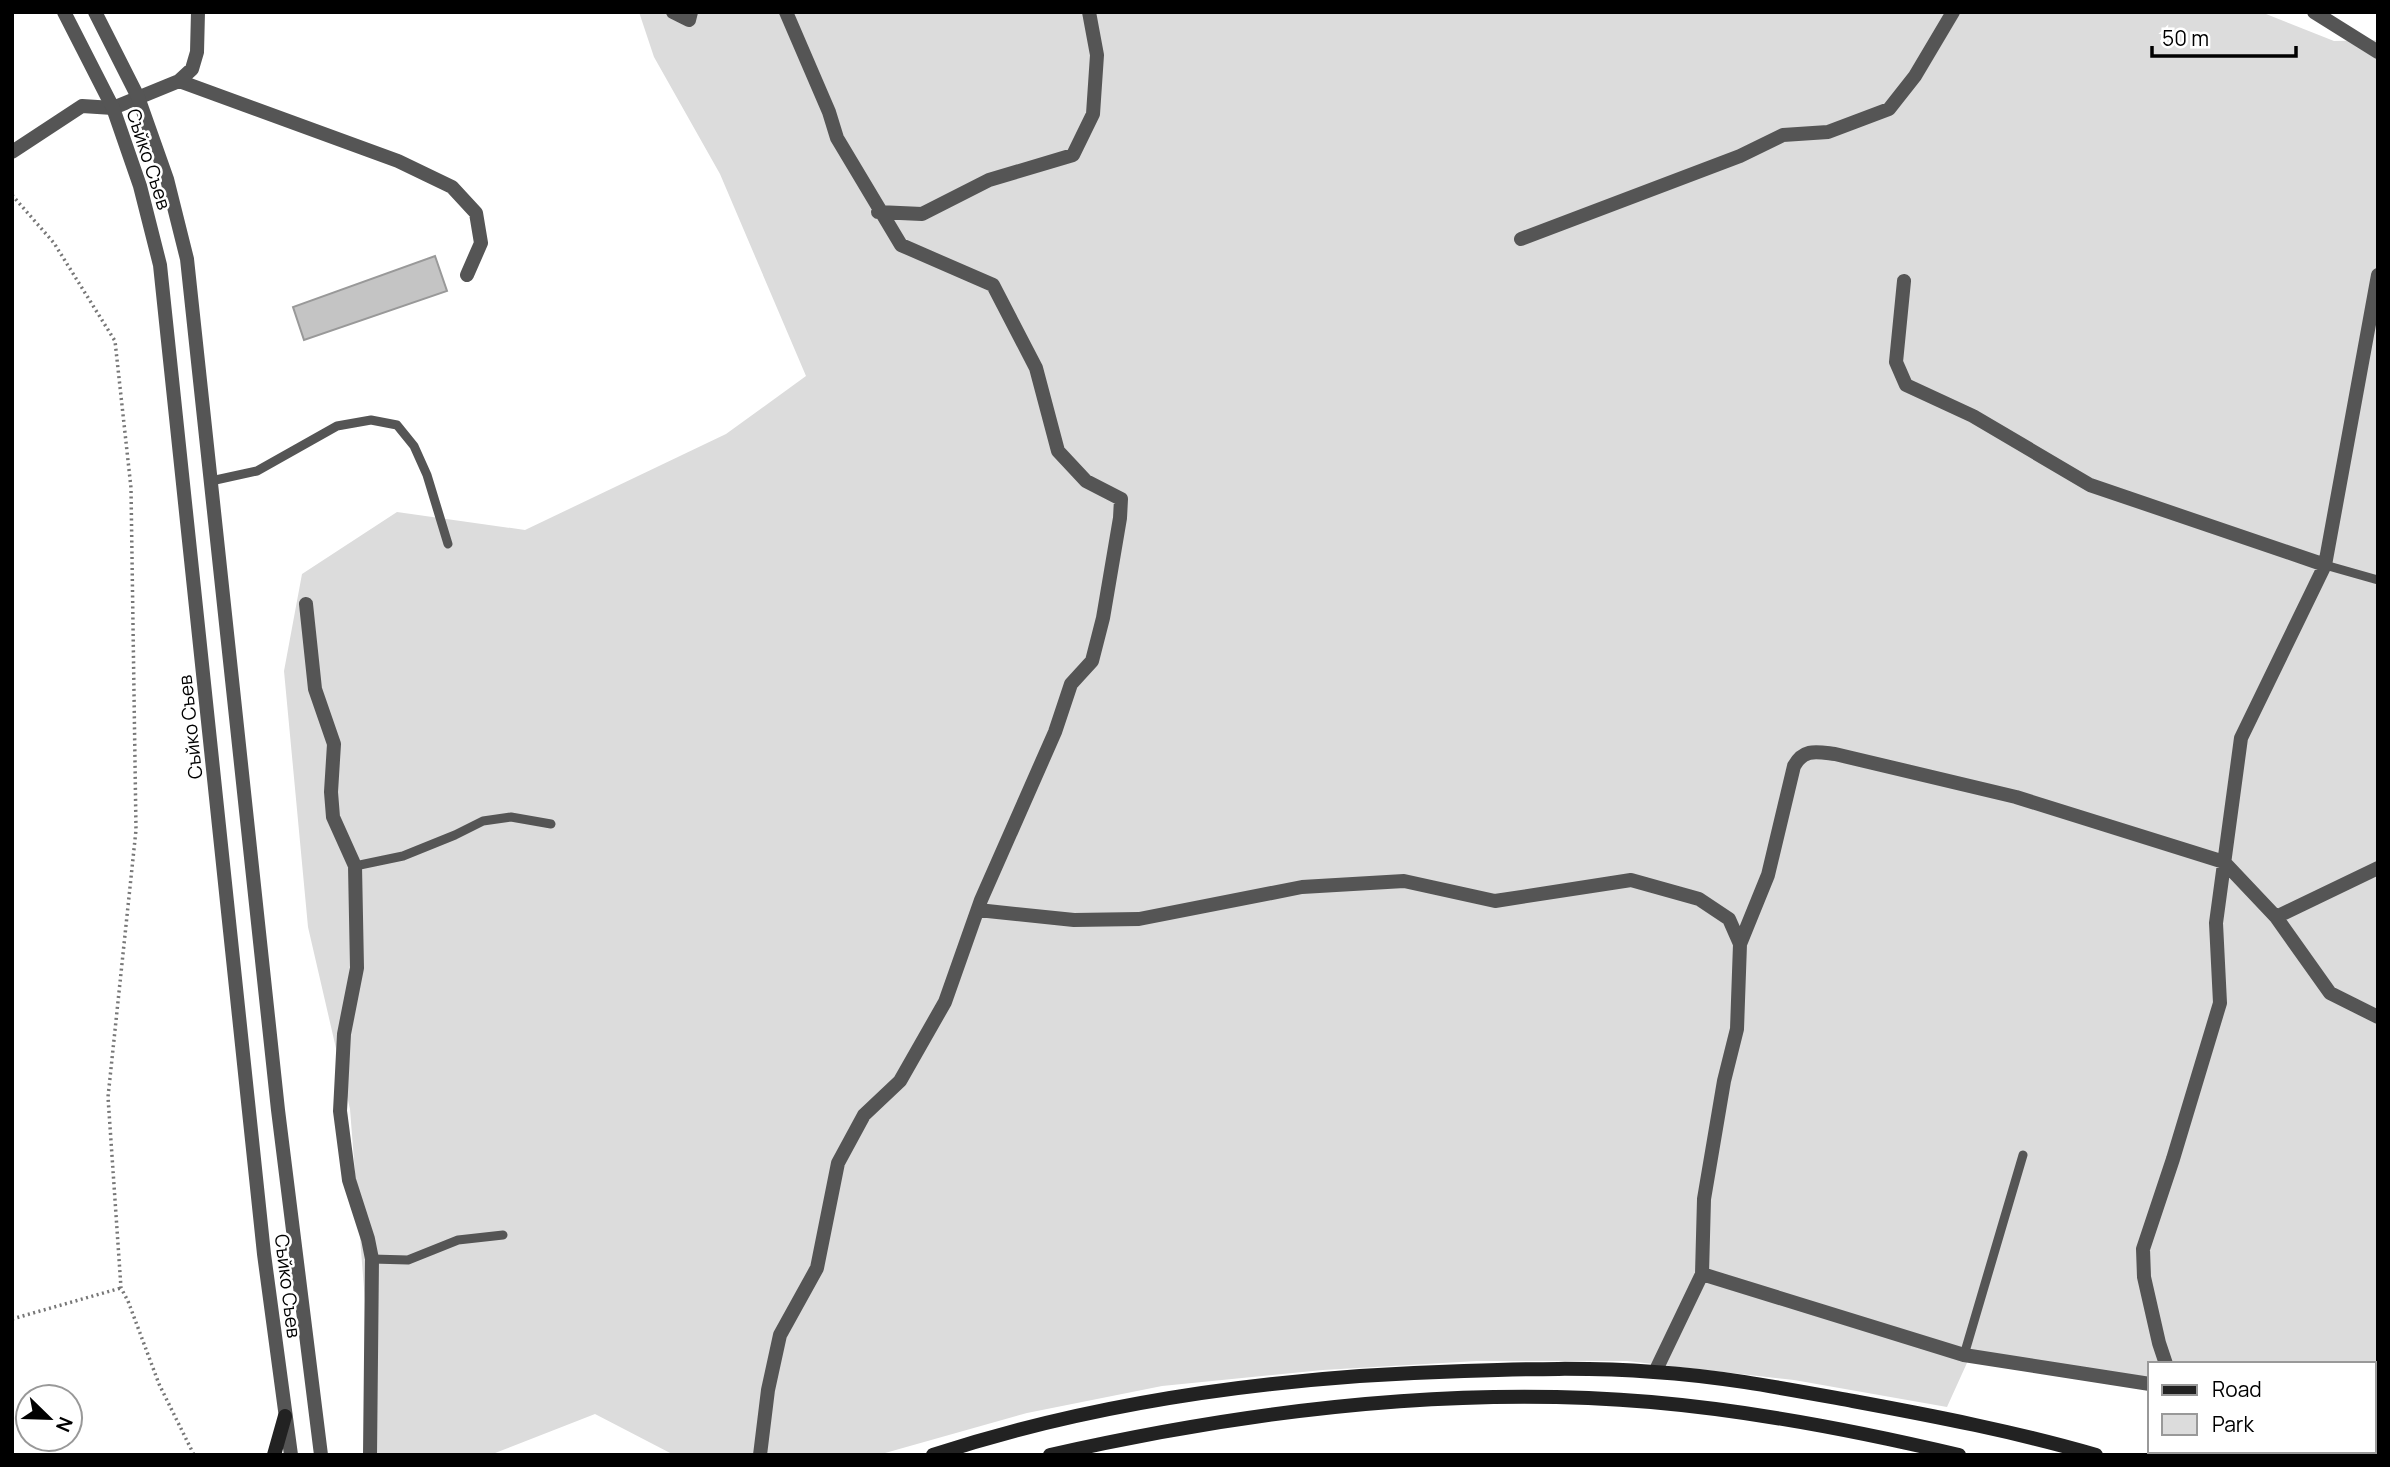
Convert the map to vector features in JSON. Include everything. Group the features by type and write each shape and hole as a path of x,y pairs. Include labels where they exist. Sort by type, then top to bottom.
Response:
{"main road":[{"path":"933,1455 1004,1434 1110,1409 1246,1387 1390,1373 1546,1368 1655,1372 1784,1389 1918,1413 2096,1455"},
{"path":"1050,1455 1114,1440 1243,1418 1384,1402 1546,1397 1651,1402 1781,1419 1959,1455"},
{"path":"274,1455 285,1416"}],"street":[{"name":"Съйко Съев","path":"64,12 113,108 140,186 160,265 264,1254 290,1455"},
{"name":"Съйко Съев","path":"95,12 138,97 167,180 187,259 276,1096 321,1455"},
{"path":"12,152 82,106 113,108 179,81 192,69 197,52 198,12"},
{"path":"673,12 689,20 691,12"},
{"path":"760,1455 768,1390 780,1335 817,1268 838,1163 864,1115 900,1081 944,1002 978,909 1055,732 1071,684 1092,661 1104,618 1121,499 1086,481 1058,451 1037,368 993,285 901,246 878,212 837,138 829,112 786,12"},
{"path":"878,212 922,214 989,180 1073,155 1093,114 1097,55 1089,12"},
{"path":"1521,239 1740,156 1783,135 1828,132 1889,109 1914,76 1953,12"},
{"path":"2314,12 2378,52"},
{"path":"179,81 398,161 452,187 476,214 481,243 467,275"},
{"path":"2165,1362 2144,1277 2143,1249 2220,1003 2216,923 2241,738 2325,565 2378,275"},
{"path":"1903,281 1896,362 1906,385 1973,416 2090,485 2325,565"},
{"path":"306,604 315,689 334,744 331,792 333,817 355,866 357,968 344,1034 340,1111 349,1180 372,1259 370,1455"},
{"path":"1655,1372 1702,1273 1704,1199 1724,1081 1737,1029 1740,944 1768,875 1794,766 1799,757 1810,751 1835,754 2016,797 2224,862 2276,917 2330,993 2378,1017"},
{"path":"2276,917 2378,867"},
{"path":"978,909 1073,920 1139,919 1302,887 1404,881 1495,901 1631,880 1699,900 1729,919 1740,944"},
{"path":"1702,1273 1964,1355 2148,1384"}],"lane":[{"path":"211,481 257,471 337,426 371,420 397,425 414,446 423,466 448,544"},
{"path":"2325,565 2378,580"},
{"path":"355,866 403,856 483,821 511,817 551,824"},
{"path":"1964,1355 2023,1155"},
{"path":"372,1259 408,1260 458,1240 503,1235"}],"path":[{"path":"12,195 54,243 115,341 131,488 136,830 108,1097 121,1288 159,1384 194,1455"},
{"path":"12,1318 121,1288"}],"green space":[{"path":"639,12 2261,12 2334,41 2378,40 2378,1417 2376,1362 2148,1362 2148,1381 1971,1354 1947,1407 1794,1380 1627,1361 1477,1361 1323,1370 1162,1386 1027,1413 878,1455 674,1455 595,1414 490,1455 377,1455 350,1109 308,927 284,671 302,574 397,512 525,530 726,434 806,376 720,174 654,57"}],"building":[{"path":"435,256 447,291 304,340 293,307"}]}
